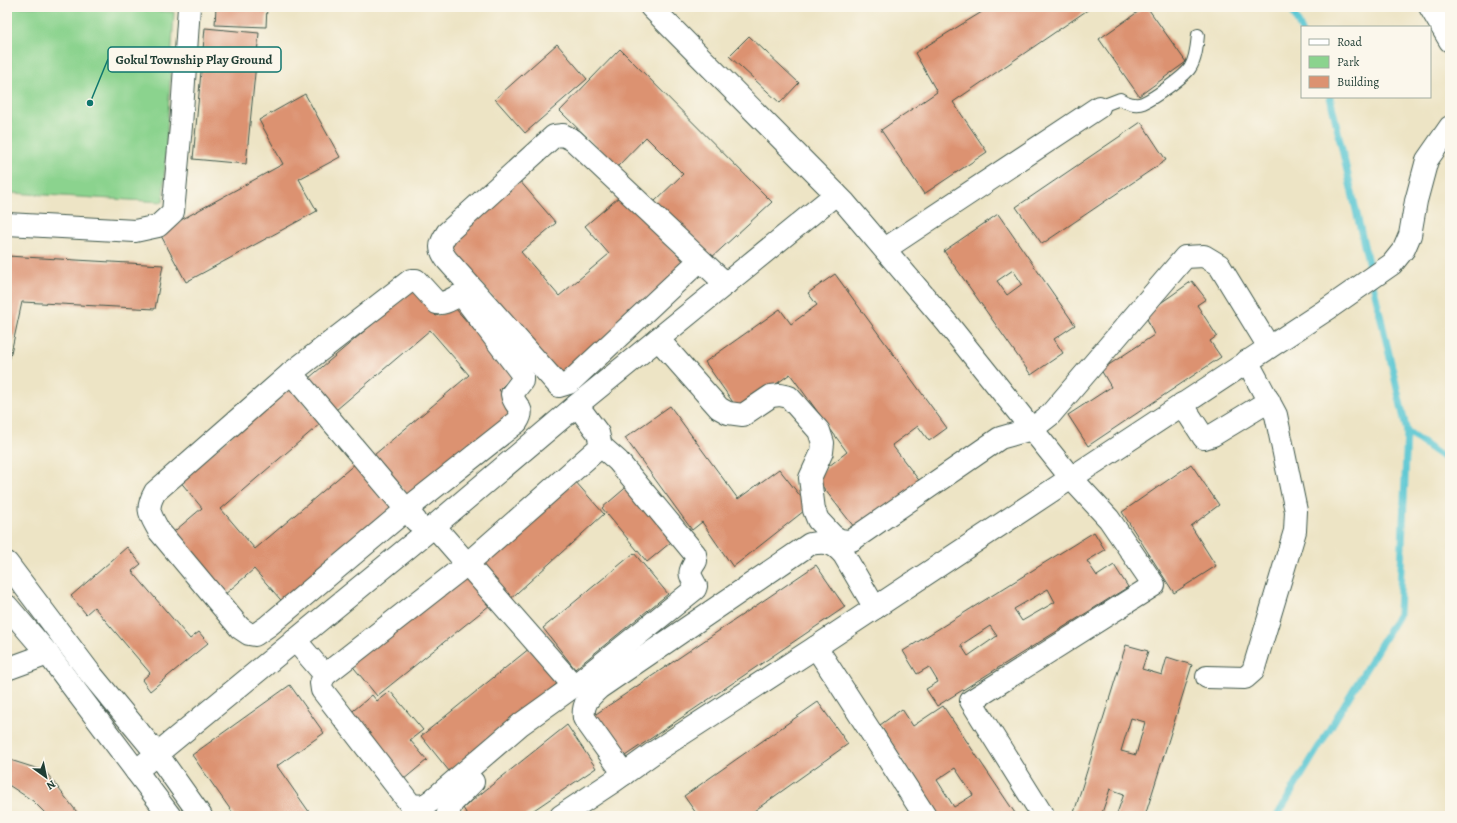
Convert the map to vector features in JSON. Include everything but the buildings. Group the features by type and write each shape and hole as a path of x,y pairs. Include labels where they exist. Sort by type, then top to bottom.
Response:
{"street":[{"path":"7,224 135,231 158,226 173,212 181,126 189,7"},
{"path":"651,7 836,194 885,249 947,322 1071,478 1109,519 1154,585 971,700 1043,816"},
{"path":"1430,7 1450,41"},
{"path":"885,249 1099,106"},
{"path":"561,816 656,751 816,648 1329,308 1392,264 1404,249 1410,235 1416,201 1427,160 1450,127"},
{"path":"700,260 569,383 559,386 447,260 441,251 441,242 446,233 554,136 563,135 573,140 726,284"},
{"path":"136,771 430,529 577,405 836,194"},
{"path":"658,339 718,408 728,413 743,415 771,396 780,395 789,397 819,431 823,443 822,452 810,478 814,510 818,520 833,536 840,540 847,541 852,540 1000,438 1032,429 1050,415 1185,257 1204,256 1219,265 1269,347"},
{"path":"255,635 274,621 407,509 517,422 521,416 521,409 513,399 512,394 522,381 522,374 465,299 458,296 443,304 437,303 416,280 411,280 290,373 155,492 149,503 150,514 159,531 240,628 249,634 255,635 273,658"},
{"path":"1207,676 1245,678 1253,671 1295,530 1296,511 1276,415 1247,362"},
{"path":"290,373 407,509 467,564 574,686"},
{"path":"1182,404 1204,438 1213,435 1269,401"},
{"path":"577,405 598,432 601,446 618,461 694,554 696,560 690,571 690,575 696,586 695,589 574,686 521,724 431,801 424,806 411,805 322,690 321,683 325,675 467,564 601,446"},
{"path":"619,777 584,718 583,710 590,696 599,688 810,544 820,542 834,545 838,548 844,555 875,608"},
{"path":"7,563 90,673 157,754 201,816"},
{"path":"7,606 48,654 170,816"},
{"path":"295,640 325,675"},
{"path":"816,648 925,816"},
{"path":"7,668 48,654"},
{"path":"447,816 452,803 473,782 546,721 558,713 566,711 573,715 619,777"}],"lane":[{"path":"1099,106 1120,99 1125,102 1142,103 1173,84 1190,68 1194,57 1198,35"}],"green space":[{"path":"10,7 102,7 174,12 163,202 11,193"}],"waterway":[{"path":"1291,7 1301,30"},
{"path":"1277,816 1399,614 1407,432 1330,98"},
{"path":"1407,432 1450,462"}],"place":[{"name":"Gokul Township Play Ground","path":"90,103"}]}
